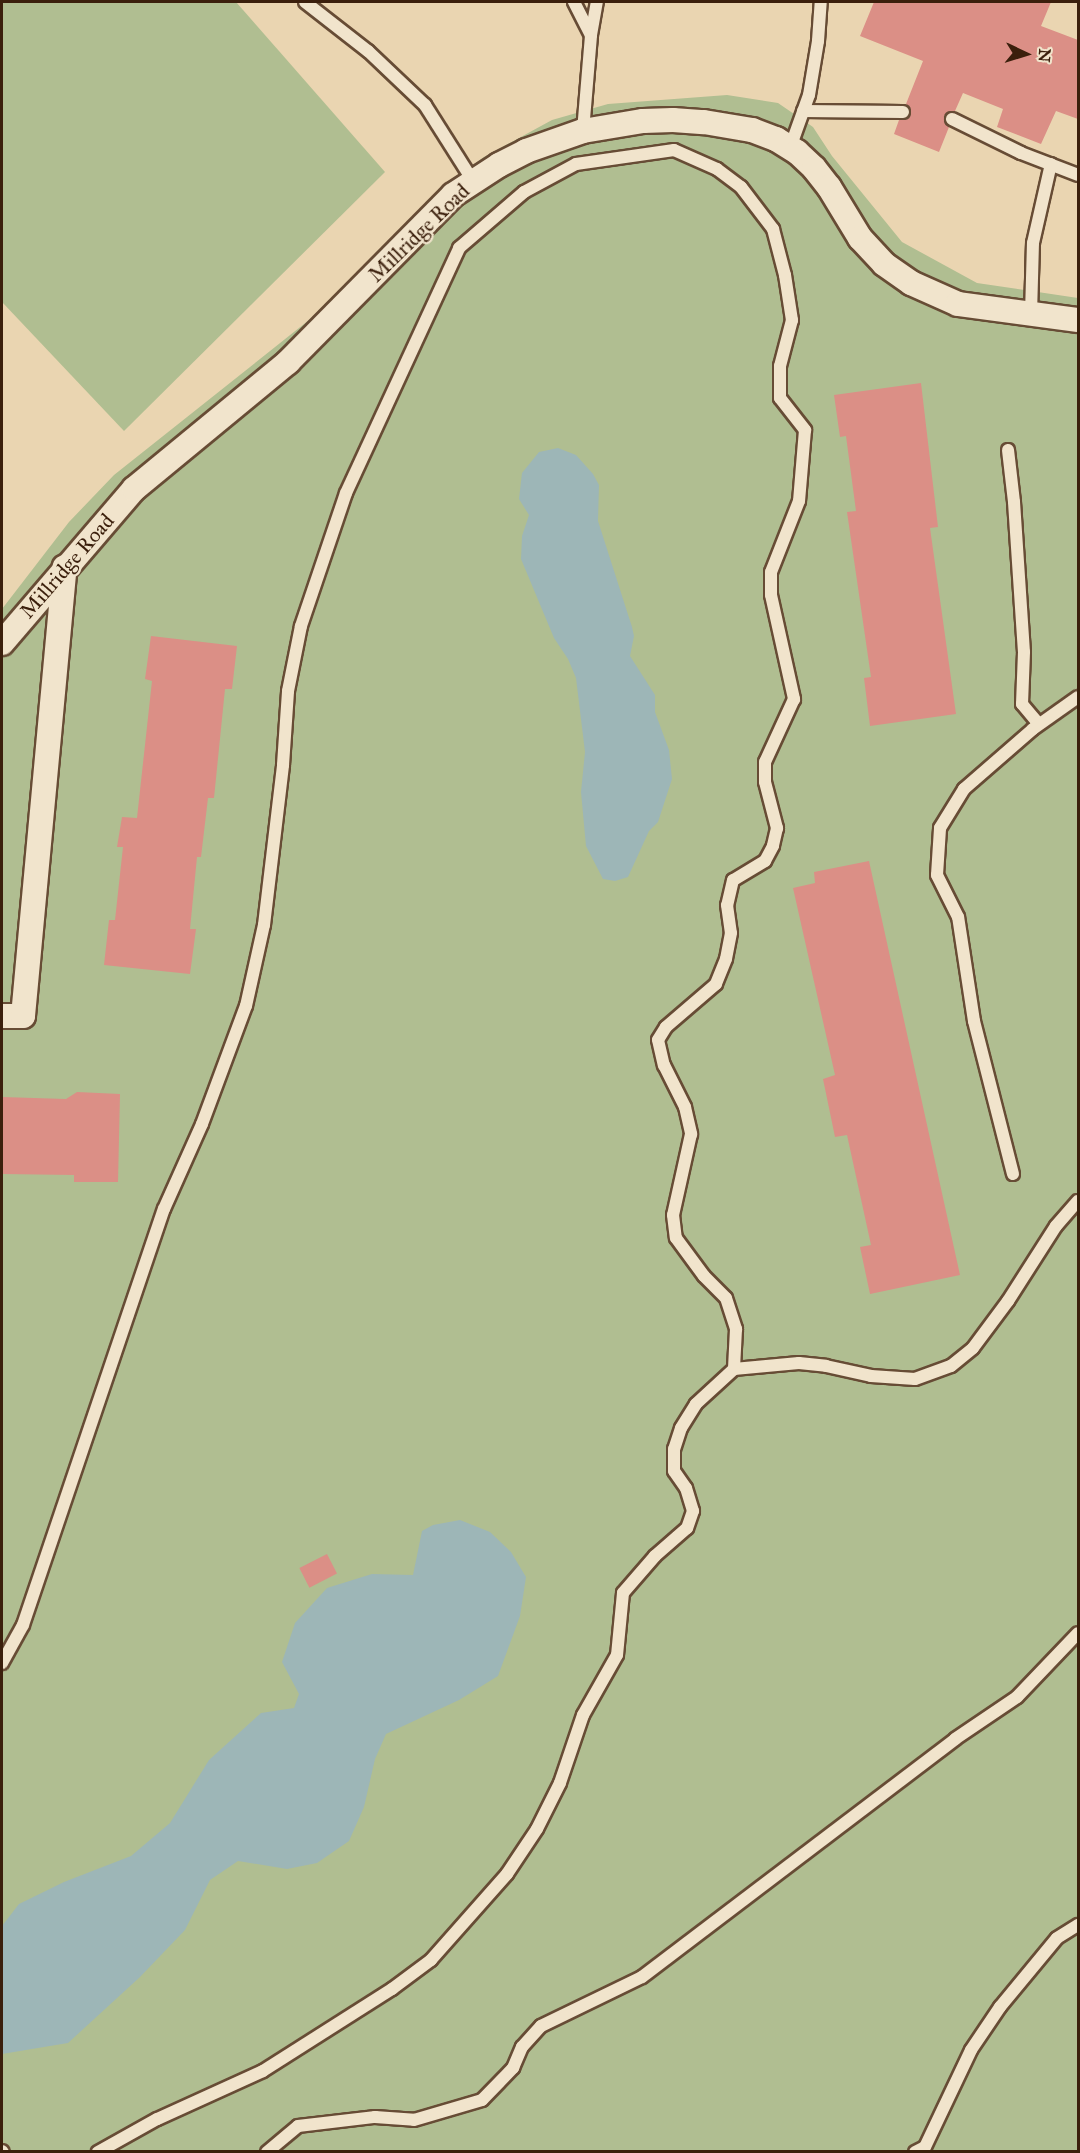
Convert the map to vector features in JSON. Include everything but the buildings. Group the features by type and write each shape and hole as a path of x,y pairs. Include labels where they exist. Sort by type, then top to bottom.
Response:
{"street":[{"name":"Millridge Road","path":"2,643 134,489 288,362 453,195 526,151 583,131 643,121 704,122 752,130 790,148 814,168 829,187 860,238 884,264 911,283 957,304 1078,320"},
{"path":"2,1016 23,1016 65,567"}],"lane":[{"path":"305,2 368,51 425,105 473,181"},
{"path":"574,2 591,34"},
{"path":"583,131 591,34 597,2"},
{"path":"790,148 809,95 818,41 821,2"},
{"path":"803,111 903,112"},
{"path":"952,119 1021,153 1078,175"},
{"path":"2,1663 23,1624 164,1209 202,1124 246,1006 264,925 283,765 288,692 301,626 345,493 459,248 524,192 576,164 674,150 717,169 741,187 773,229 785,275 792,320 780,366 780,398 805,430 799,501 771,572 771,595 794,699 765,762 765,782 777,828 773,846 765,861 733,880 727,905 731,933 726,959 716,984 666,1027 658,1040 664,1065 685,1107 691,1134 673,1215 676,1238 704,1276 726,1298 736,1329 734,1369"},
{"path":"1031,314 1033,243 1051,164"},
{"path":"1008,450 1014,502 1024,652 1022,704 1039,724"},
{"path":"1013,1174 974,1021 958,917 936,875 940,828 964,789 1039,724 1078,697"},
{"path":"98,2151 157,2119 263,2071 392,1989 432,1960 507,1874 537,1829 560,1783 583,1715 617,1655 623,1593 655,1556 687,1528 693,1511 686,1488 674,1471 674,1449 681,1428 696,1404 734,1369 799,1363 872,1376 915,1379 951,1366 973,1348 1008,1301 1056,1226 1078,1201"},
{"path":"267,2151 298,2126 375,2117 414,2120 482,2100 513,2068 522,2047 541,2026 642,1977 660,1964 955,1739 1017,1697 1078,1633"},
{"path":"915,2151 925,2147 971,2050 1000,2007 1057,1938 1078,1925"}],"green space":[{"path":"2,2 236,2 385,172 124,431 2,302"},
{"path":"727,95 778,103 813,127 832,156 902,242 977,283 1078,298 1078,2151 2,2152 2,609 69,522 114,475 309,320 440,189 484,157 552,120 608,104"}],"water":[{"path":"558,448 576,455 593,474 599,485 598,521 634,636 630,656 655,695 655,712 669,750 672,779 658,822 649,831 628,877 615,881 603,879 586,846 581,792 585,752 576,678 568,659 554,638 521,559 522,536 529,515 519,499 522,473 539,452"},
{"path":"460,1520 490,1532 511,1552 526,1577 520,1616 498,1676 459,1700 386,1734 375,1759 364,1807 349,1841 317,1863 287,1869 238,1861 210,1880 185,1930 140,1977 68,2043 2,2054 2,1926 19,1904 64,1882 131,1856 170,1823 209,1760 261,1713 294,1708 299,1694 282,1662 295,1623 327,1588 372,1574 413,1575 422,1531 433,1525"}]}
